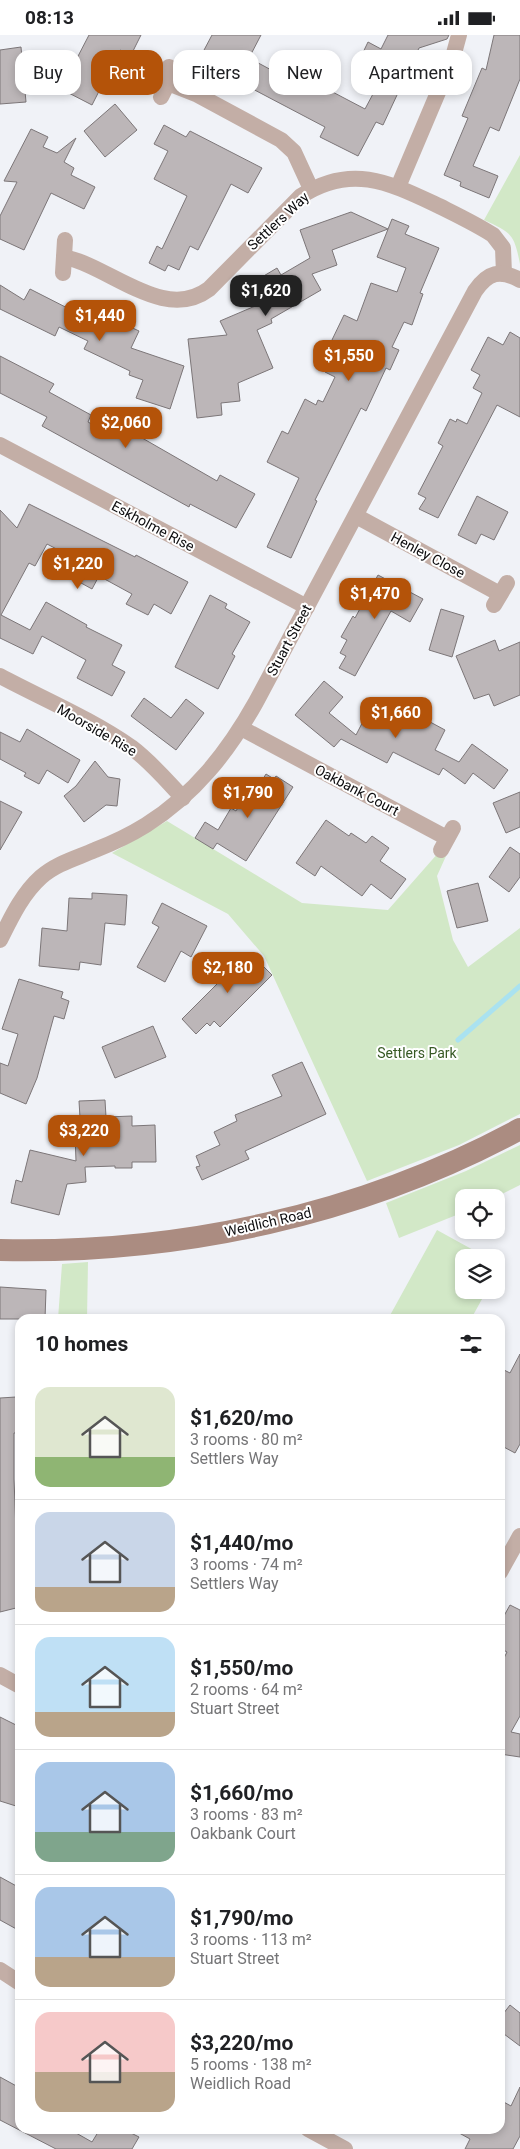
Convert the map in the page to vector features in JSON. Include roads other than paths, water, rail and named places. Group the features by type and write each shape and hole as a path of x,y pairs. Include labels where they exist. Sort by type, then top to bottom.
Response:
{"street":[{"path":"398,187 453,57 459,35"},
{"path":"166,82 196,94 281,140 294,152 311,189"},
{"name":"Settlers Way","path":"64,257 90,265 159,297 176,300 192,298 209,289 292,203 311,189 356,179 377,180 398,187 493,235 503,247 504,274"},
{"path":"63,273 65,240"},
{"name":"Stuart Street","path":"2,930 22,899 42,876 65,862 130,834 183,798 207,775 241,728 475,291 485,278 498,273 504,274"},
{"path":"504,274 520,280"},
{"name":"Eskholme Rise","path":"0,445 307,607"},
{"name":"Henley Close","path":"356,516 500,594"},
{"name":"Moorside Rise","path":"0,676 101,729 131,747 147,760 183,798"},
{"name":"Oakbank Court","path":"241,728 447,839"},
{"name":"Weidlich Road","path":"0,1249 38,1251 122,1247 205,1236 278,1221 348,1202 405,1182 476,1151 520,1129"},
{"path":"505,1563 520,1536"},
{"path":"0,1675 15,1683"},
{"path":"0,1962 15,1968"},
{"path":"0,1970 15,1980"},
{"path":"318,2134 346,2149"}],"waterway":[{"path":"458,1040 520,986"}],"park label":[{"name":"Settlers Park","path":"417,1053"}]}
